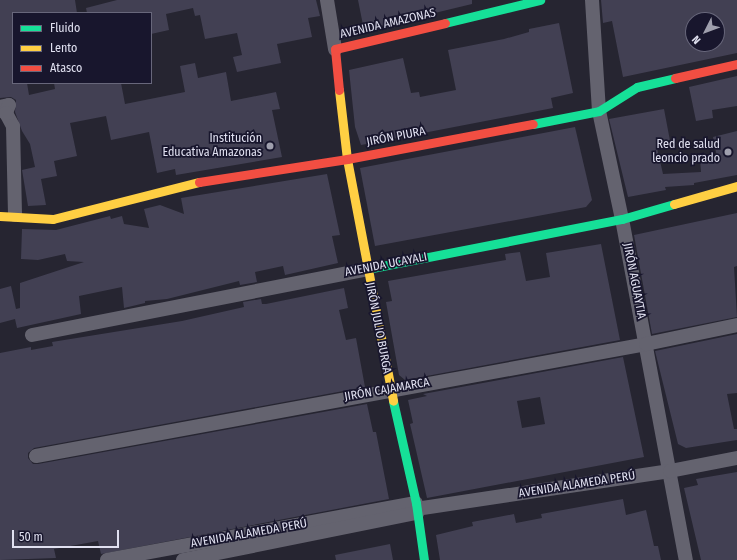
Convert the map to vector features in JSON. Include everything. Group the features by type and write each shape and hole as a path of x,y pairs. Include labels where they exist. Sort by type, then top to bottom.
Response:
{"street":[{"name":"JIRÓN JULIO BURGA","path":"327,0 335,49 346,159 390,390 416,508 424,560"},
{"name":"AVENIDA AMAZONAS","path":"335,49 540,0"},
{"name":"JIRÓN AGUAYTIA","path":"592,0 599,111 622,219 686,560"},
{"name":"JIRÓN PIURA","path":"15,215 53,219 196,182 346,159 599,111 637,87 737,64"},
{"path":"0,106 9,104 6,113 13,126 15,215 0,216"},
{"name":"AVENIDA UCAYALI","path":"32,335 622,219 737,186"},
{"name":"JIRÓN CAJAMARCA","path":"36,456 646,344 737,325"},
{"name":"AVENIDA ALAMEDA PERÚ","path":"107,560 416,508 670,471 737,458"},
{"name":"AVENIDA ALAMEDA PERÚ","path":"183,560 416,508"}],"building":[{"path":"0,0 75,0 77,12 12,12 12,84 27,84 29,95 55,89 54,84 121,84 125,104 185,92 180,66 195,63 198,78 226,72 231,101 276,92 280,109 272,110 282,157 176,175 175,169 157,173 149,132 111,140 106,116 70,123 77,156 54,161 57,176 41,179 46,205 28,206 22,170 35,167 30,144 22,131 15,112 16,100 11,97 0,98"},
{"path":"117,0 316,0 320,16 308,18 312,37 277,44 281,63 237,72 233,57 242,55 237,33 205,39 200,15 195,16 193,8 166,14 169,30 152,34 152,12 87,12 86,8"},
{"path":"358,0 472,0 472,4 364,30"},
{"path":"601,0 737,0 737,53 623,77 612,21 603,23"},
{"path":"559,23 573,93 551,98 553,108 361,145 355,127 349,70 403,58 411,93 419,92 420,97 456,90 448,50 504,39 529,32 529,29"},
{"path":"737,76 737,106 712,110 713,118 696,121 689,87"},
{"path":"664,109 671,146 657,148 663,174 701,172 700,159 717,157 713,137 737,131 737,175 694,183 694,185 665,187 666,190 628,197 609,119"},
{"path":"575,127 592,200 586,207 375,246 360,168"},
{"path":"327,174 340,235 332,236 338,263 285,275 283,266 255,272 257,282 240,285 239,281 167,299 145,301 145,303 124,308 122,287 79,296 81,314 17,328 15,319 0,323 0,289 11,286 16,309 20,308 20,283 84,262 67,261 65,254 38,260 21,259 22,229 56,230 110,216 111,219 122,216 124,224 149,228 144,209 160,205 184,214 181,198"},
{"path":"737,213 737,266 734,267 737,317 652,334 634,235"},
{"path":"601,244 620,340 405,380 399,375 386,302 392,301 388,281 506,260 505,254 520,252 526,281 550,277 546,253"},
{"path":"344,288 348,308 339,310 346,340 356,338 365,387 34,448 28,453 28,458 33,464 38,464 367,404 373,432 376,432 389,499 101,554 98,541 54,549 56,558 0,560 0,353 31,347 31,350 53,346 52,342 182,321 244,307 243,302 261,299 262,304 266,304"},
{"path":"737,334 737,393 727,394 734,429 737,429 737,440 686,448 678,444 655,351"},
{"path":"623,357 644,457 427,498 410,424 413,423 408,400 427,396 423,394","holes":["540,397 545,424 522,428 517,401"]},
{"path":"737,472 737,560 701,560 684,488 698,485 696,479"},
{"path":"623,499 626,515 646,510 654,546 658,546 661,560 440,560 436,535 473,526 472,522 514,514 516,523 542,518 541,514"},
{"path":"390,544 393,560 336,560 335,555"}],"traffic: fast":[{"path":"445,23 540,0"},
{"path":"533,124 599,111 637,87 675,78"},
{"path":"367,269 622,219 674,204"},
{"path":"393,401 416,503 424,560"}],"traffic: slow":[{"path":"339,90 347,159 393,401"},
{"path":"0,216 53,219 199,182"},
{"path":"674,204 737,186"}],"traffic: jam":[{"path":"339,90 335,49 445,23"},
{"path":"675,78 737,64"},
{"path":"199,182 347,159 533,124"}],"place":[{"name":"Institución Educativa Amazonas","path":"270,146"},
{"name":"Red de salud leoncio prado","path":"728,152"}]}
